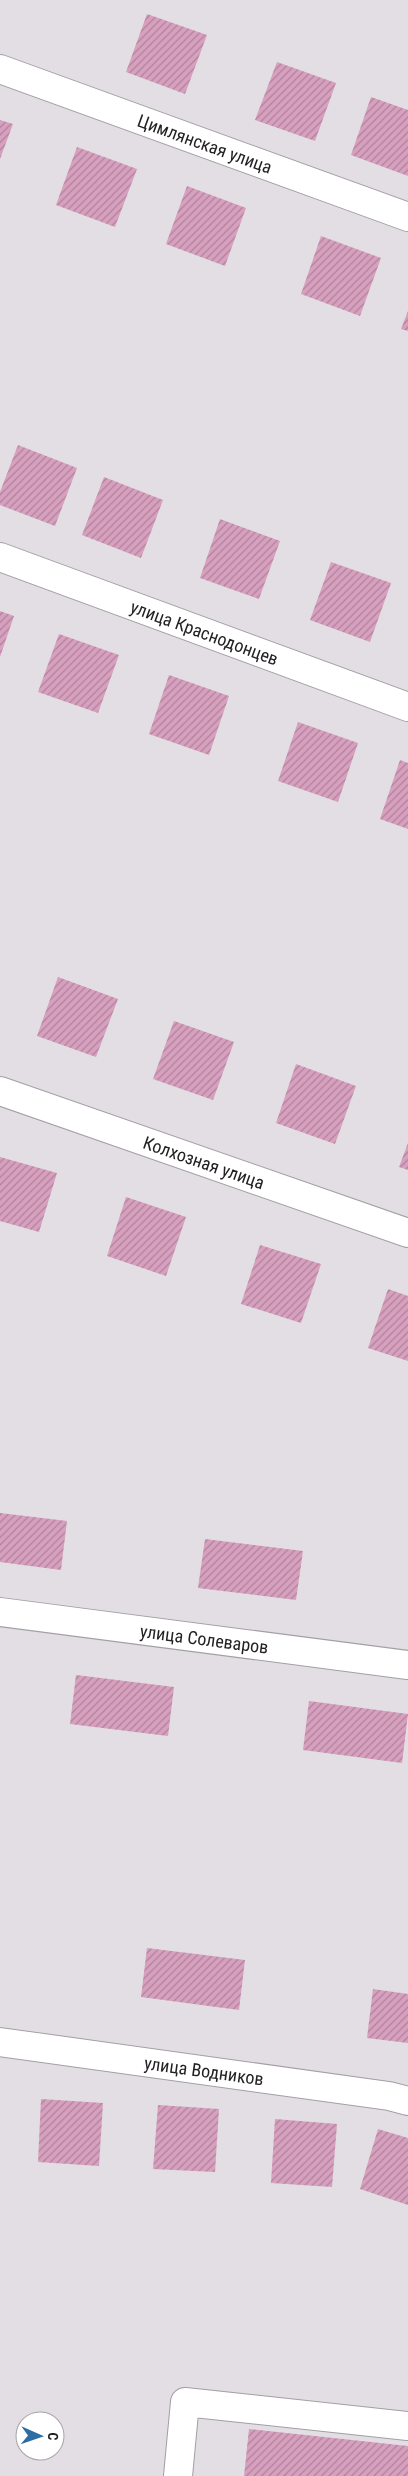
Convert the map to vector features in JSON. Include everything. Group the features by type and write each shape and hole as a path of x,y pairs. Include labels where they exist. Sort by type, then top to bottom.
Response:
{"street":[{"name":"Цимлянская улица","path":"0,69 408,217"},
{"name":"улица Краснодонцев","path":"0,557 408,707"},
{"name":"Колхозная улица","path":"0,1091 408,1233"},
{"name":"улица Солеваров","path":"0,1612 408,1665"},
{"name":"улица Водников","path":"0,2042 389,2096 408,2102"},
{"path":"178,2476 185,2402 408,2426"}],"building":[{"path":"147,14 207,35 185,94 126,72"},
{"path":"277,62 336,83 315,141 255,120"},
{"path":"371,97 408,110 408,176 351,155"},
{"path":"0,120 13,124 0,159"},
{"path":"77,147 137,169 115,227 56,205"},
{"path":"187,186 246,208 225,266 166,244"},
{"path":"321,236 381,258 360,316 301,294"},
{"path":"408,311 408,331 401,329"},
{"path":"18,445 77,468 55,526 0,505 0,492"},
{"path":"104,477 163,500 141,558 82,535"},
{"path":"220,519 280,541 259,599 200,578"},
{"path":"331,562 391,583 370,642 310,620"},
{"path":"0,611 14,616 0,657"},
{"path":"59,634 119,655 98,713 38,692"},
{"path":"169,675 229,696 209,755 149,734"},
{"path":"298,722 358,743 338,802 278,781"},
{"path":"400,760 408,763 408,829 380,819"},
{"path":"58,977 118,999 96,1057 37,1036"},
{"path":"174,1021 234,1042 213,1100 153,1079"},
{"path":"296,1064 356,1086 335,1144 276,1123"},
{"path":"408,1143 408,1170 399,1167"},
{"path":"0,1157 57,1173 39,1232 0,1221"},
{"path":"126,1197 186,1217 166,1276 107,1256"},
{"path":"260,1245 321,1264 301,1323 241,1304"},
{"path":"388,1289 408,1296 408,1361 368,1348"},
{"path":"0,1513 67,1521 61,1570 0,1562"},
{"path":"205,1539 303,1551 296,1600 198,1588"},
{"path":"76,1675 174,1687 168,1736 70,1724"},
{"path":"309,1701 408,1714 402,1763 303,1750"},
{"path":"147,1948 245,1960 239,2010 141,1997"},
{"path":"373,1989 408,1994 408,2043 367,2038"},
{"path":"41,2099 103,2103 99,2166 38,2162"},
{"path":"158,2105 219,2109 215,2172 153,2169"},
{"path":"275,2119 337,2124 332,2187 271,2183"},
{"path":"378,2129 408,2138 408,2205 360,2189"},
{"path":"249,2429 408,2446 408,2476 244,2476"}]}
